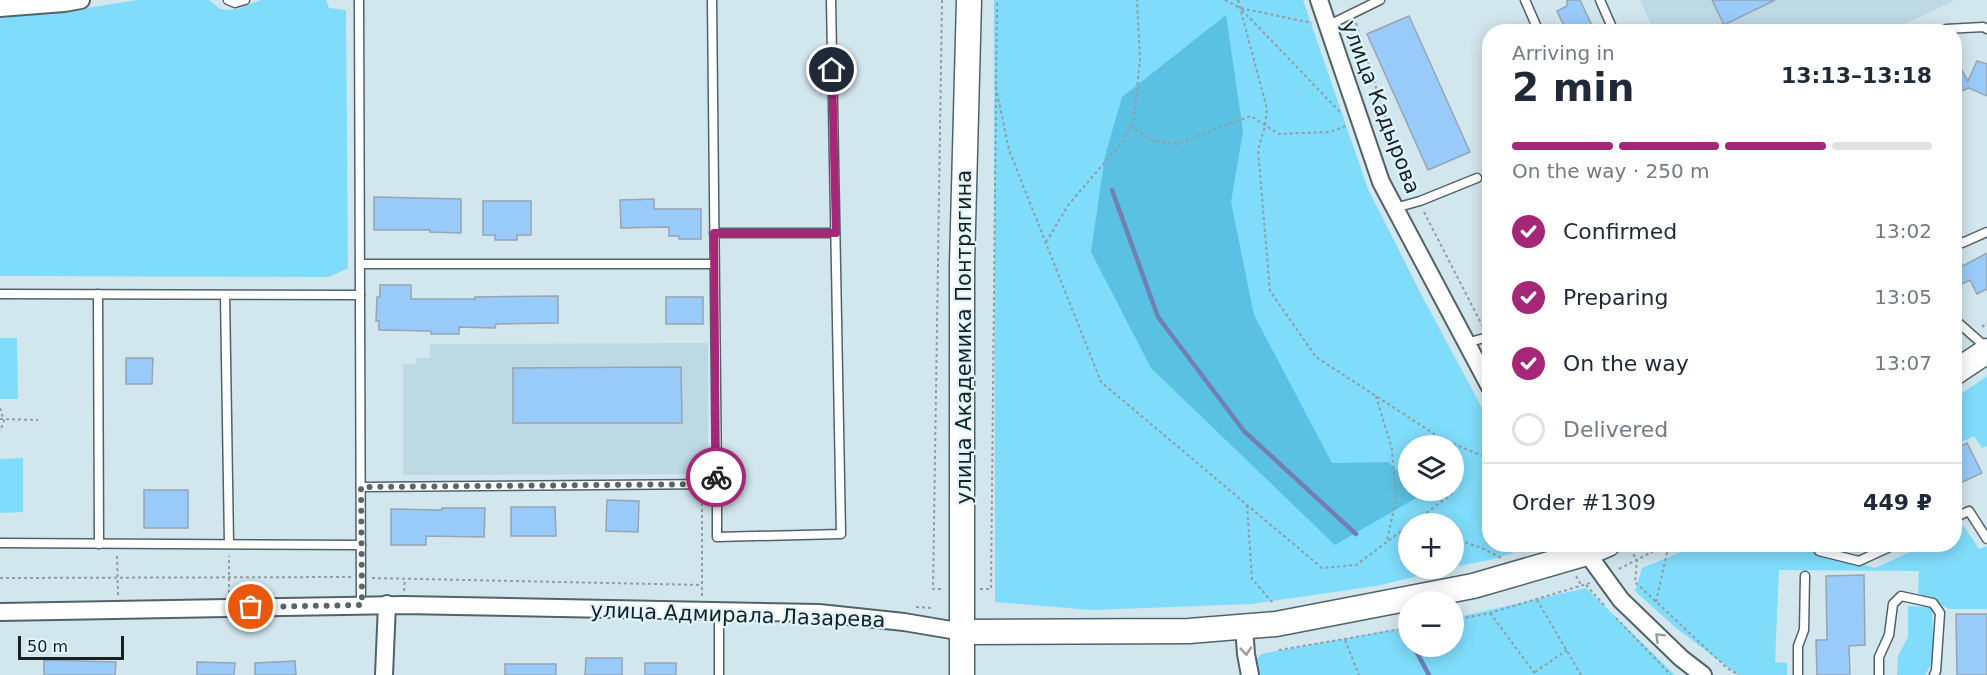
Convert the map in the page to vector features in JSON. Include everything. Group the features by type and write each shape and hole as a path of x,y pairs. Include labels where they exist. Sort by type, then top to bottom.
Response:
{"street":[{"path":"0,8 81,0"},
{"name":"улица Академика Понтрягина","path":"962,675 962,265 969,0"},
{"name":"улица Кадырова","path":"1319,0 1381,182 1482,372"},
{"path":"1962,367 1987,350"},
{"name":"улица Адмирала Лазарева","path":"0,612 387,604 819,614 904,622 963,632 1189,631 1276,624 1473,586 1577,552"},
{"path":"1594,552 1605,577 1621,600 1681,658 1703,675"},
{"path":"384,675 387,604"},
{"path":"1244,627 1250,675"}],"lane":[{"path":"228,0 235,3 244,0"},
{"path":"359,0 362,605"},
{"path":"712,0 717,537 841,534 831,0"},
{"path":"1326,26 1380,0"},
{"path":"1525,0 1536,24"},
{"path":"1600,0 1610,24"},
{"path":"1962,28 1983,27 1987,29"},
{"path":"1395,208 1477,178"},
{"path":"1962,243 1987,232"},
{"path":"714,233 836,233"},
{"path":"360,264 714,264"},
{"path":"0,294 360,295"},
{"path":"98,294 99,544"},
{"path":"225,295 229,544"},
{"path":"1962,326 1987,350"},
{"path":"1466,343 1482,338"},
{"path":"361,487 717,484"},
{"path":"1962,514 1969,511 1987,539"},
{"path":"0,543 361,544"},
{"path":"1823,552 1859,561 1879,552"},
{"path":"1798,675 1798,646 1804,630 1805,576"},
{"path":"1879,675 1879,657 1889,635 1893,604 1901,596 1933,603 1940,613 1934,675"},
{"path":"719,611 719,675"}],"path":[{"path":"942,0 933,589 991,589 997,0"},
{"path":"1046,242 1069,204 1123,141 1134,118 1140,60 1137,0"},
{"path":"1225,0 1240,8 1326,26"},
{"path":"1238,0 1267,109 1258,150 1270,291 1317,357 1436,435"},
{"path":"1240,8 1344,116"},
{"path":"1353,13 1392,139 1432,231 1482,323"},
{"path":"941,76 968,78"},
{"path":"995,82 1009,150 1101,382 1322,568 1356,565 1398,534"},
{"path":"1130,127 1154,141 1176,144 1251,116 1279,134 1330,132 1352,124"},
{"path":"1376,396 1392,449 1396,500 1387,542"},
{"path":"0,408 2,419 0,431"},
{"path":"2,419 38,420"},
{"path":"1464,448 1482,456"},
{"path":"702,484 702,603"},
{"path":"1425,513 1442,501"},
{"path":"1247,505 1252,579 1273,603"},
{"path":"1464,542 1482,548"},
{"path":"117,544 118,610"},
{"path":"229,544 229,608"},
{"path":"1490,552 1502,558"},
{"path":"1632,552 1637,560 1635,582 1727,668 1738,675"},
{"path":"1464,618 1490,614 1586,585 1652,552"},
{"path":"1656,602 1666,552"},
{"path":"1586,585 1671,675"},
{"path":"1537,599 1581,675"},
{"path":"909,607 933,608"},
{"path":"1490,614 1535,674 1567,650"},
{"path":"1279,650 1398,630"},
{"path":"1345,640 1359,675"}],"shaded area":[{"path":"138,0 209,0 220,9 229,10 261,0 326,0 329,8 346,10 348,268 329,277 0,276 0,18 61,12"},
{"path":"994,0 1303,0 1368,189 1482,408 1482,552 1514,552 1464,565 1464,513 1398,513 1398,579 1406,579 1376,586 1251,604 1092,610 995,602"},
{"path":"1640,0 1955,0 1906,24 1651,24"},
{"path":"1226,15 1243,131 1231,202 1254,315 1332,463 1388,462 1398,472 1398,501 1411,501 1335,545 1151,368 1091,252 1105,156 1122,97"},
{"path":"0,338 17,338 18,399 0,399"},
{"path":"708,343 708,474 403,475 403,364 416,364 416,358 430,358 430,344"},
{"path":"1987,376 1987,446 1982,448 1974,436 1962,442 1962,393"},
{"path":"23,458 23,512 0,513 0,459"},
{"path":"1964,526 1979,549 1987,546 1987,609 1949,609 1918,593 1919,571 1779,570 1775,662 1787,663 1787,675 1738,675 1676,628 1635,591 1642,568 1681,552 1824,552 1875,568 1910,552 1962,552 1962,527"},
{"path":"1586,588 1675,675 1259,675 1253,665 1261,654 1398,629 1398,657 1464,657 1464,616"},
{"path":"1908,606 1932,607 1934,659 1925,675 1897,675 1898,656 1908,637"}],"building":[{"path":"1567,0 1580,0 1591,24 1563,24 1557,11 1567,6"},
{"path":"1712,0 1775,0 1726,24 1724,24"},
{"path":"1409,16 1470,152 1428,170 1367,34"},
{"path":"1977,61 1987,64 1987,96 1969,88 1962,91 1962,70 1968,81"},
{"path":"374,197 461,199 461,233 430,232 430,230 374,230"},
{"path":"654,199 654,209 701,209 701,239 679,239 679,236 669,236 669,227 621,228 620,200"},
{"path":"483,201 531,201 531,235 517,235 517,240 495,240 495,235 483,235"},
{"path":"1987,253 1987,289 1977,294 1970,280 1962,284 1962,264 1963,266"},
{"path":"380,285 411,285 411,299 558,296 558,323 496,324 495,328 459,327 459,334 379,330 379,321 376,321"},
{"path":"666,297 703,297 703,324 666,324"},
{"path":"126,358 153,358 152,384 126,384"},
{"path":"681,367 682,423 513,423 513,368"},
{"path":"1967,443 1982,473 1962,482 1962,445"},
{"path":"144,490 188,490 188,528 144,528"},
{"path":"607,500 639,501 638,532 606,531"},
{"path":"511,507 555,507 556,536 511,536"},
{"path":"442,508 485,508 484,537 426,536 426,545 391,545 391,509 442,510"},
{"path":"1864,575 1865,645 1849,646 1850,675 1817,675 1816,640 1827,640 1826,576"},
{"path":"1956,614 1987,614 1987,675 1957,675"},
{"path":"586,658 622,658 622,675 585,675"},
{"path":"44,660 116,662 115,675 44,675"},
{"path":"295,661 296,675 255,675 255,663"},
{"path":"197,662 235,663 234,675 197,675"},
{"path":"645,663 676,663 676,675 645,675"},
{"path":"505,664 556,664 556,675 505,675"}],"waterway":[{"path":"1112,190 1158,317 1244,431 1356,534"},
{"path":"1419,657 1429,675"}],"way so far":[{"path":"251,607 362,605 361,487 717,484 716,477"}],"route":[{"path":"716,477 714,233 836,233 832,70"}]}
